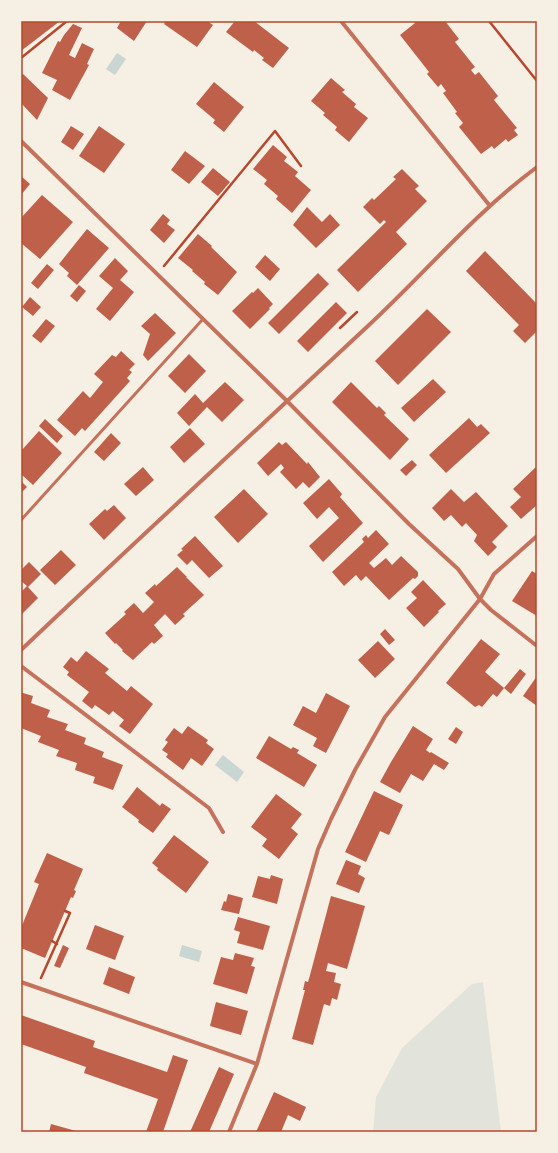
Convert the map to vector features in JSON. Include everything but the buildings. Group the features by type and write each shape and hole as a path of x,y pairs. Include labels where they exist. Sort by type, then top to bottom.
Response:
{"street":[{"path":"342,21 490,206"},
{"path":"21,141 287,401 409,524 458,570 480,599 491,610 537,646"},
{"path":"21,650 376,318 490,206 518,181 537,167"},
{"path":"229,1132 257,1064 318,849 331,819 356,770 385,717 480,599 494,574 537,536"},
{"path":"21,666 209,808 223,832"},
{"path":"21,982 257,1064"}],"lane":[{"path":"21,520 203,319"}],"path":[{"path":"21,58 67,21"},
{"path":"490,21 537,81"},
{"path":"157,274 275,131 301,166"},
{"path":"340,328 357,312"},
{"path":"37,987 70,913 65,910"},
{"path":"52,941 57,944"}],"shaded area":[{"path":"117,53 126,59 115,75 106,69"},
{"path":"223,755 244,772 237,782 215,765"},
{"path":"182,945 202,951 199,962 179,956"},
{"path":"483,982 501,1132 373,1132 376,1097 402,1048 472,984"}]}
